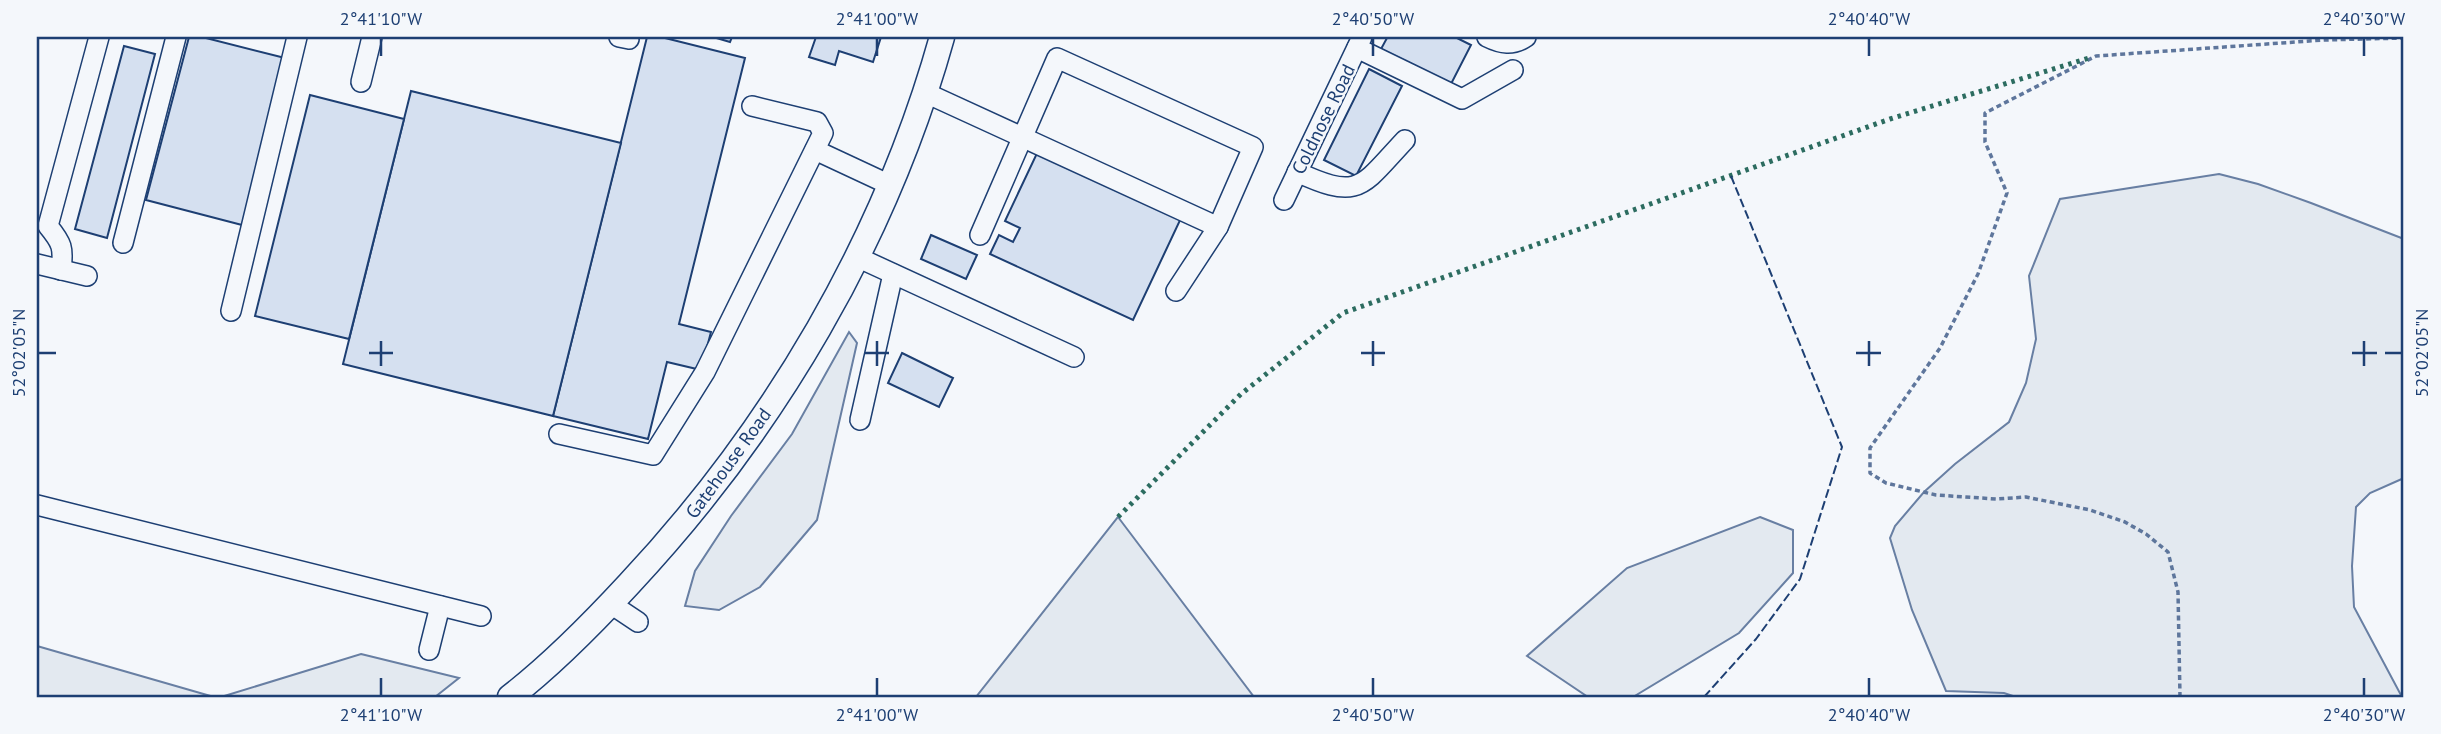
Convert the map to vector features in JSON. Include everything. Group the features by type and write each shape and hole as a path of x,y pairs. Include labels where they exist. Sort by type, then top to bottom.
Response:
{"main road":[{"name":"Gatehouse Road","path":"510,697 611,604 662,549 713,488 808,348 858,257 890,186 926,93 942,37"}],"street":[{"path":"61,270 63,253 60,240 48,226 99,37"},
{"path":"123,243 176,37"},
{"path":"231,311 297,37"},
{"path":"360,82 372,37"},
{"path":"1487,37 1497,42 1513,44 1526,37"},
{"path":"1359,43 1462,99 1513,70"},
{"name":"Coldnose Road","path":"1284,200 1359,43"},
{"path":"980,235 1056,58 1253,147 1217,227 1176,290"},
{"path":"926,93 1217,227"},
{"path":"559,433 653,455 705,372 823,133 817,122 752,106"},
{"path":"1297,173 1327,186 1351,188 1376,171 1405,140"},
{"path":"815,150 890,186"},
{"path":"858,257 1074,357"},
{"path":"37,264 87,276"},
{"path":"860,421 893,274"},
{"path":"37,505 481,616"},
{"path":"611,604 638,622"},
{"path":"429,650 440,606"}],"path":[{"path":"2180,697 2178,592 2168,552 2146,534 2125,522 2090,510 2026,498 1936,495 1886,483 1870,473 1870,448 1940,348 1978,274 2007,193 1985,142 1985,113 2096,56 2324,40 2404,38"}],"shaded area":[{"path":"2219,174 2258,184 2404,239 2404,478 2370,493 2356,507 2352,566 2354,607 2402,697 2016,697 2004,693 1946,691 1912,610 1890,538 1895,526 1924,492 2009,422 2026,383 2036,339 2029,276 2060,199"},
{"path":"849,332 857,343 817,520 760,587 719,610 685,606 695,571 731,516 792,434"},
{"path":"1118,517 1254,697 976,697"},
{"path":"1760,517 1793,530 1793,573 1739,633 1633,697 1588,697 1527,656 1627,568"},
{"path":"37,646 214,697 37,697"},
{"path":"361,654 459,678 435,697 221,697"}],"building":[{"path":"189,37 202,37 285,58 242,225 146,200"},
{"path":"647,37 661,37 745,58 679,324 711,332 701,370 667,362 648,439 553,416"},
{"path":"713,37 732,37 730,42"},
{"path":"816,37 881,37 873,62 839,51 835,65 809,57"},
{"path":"1385,37 1455,37 1471,45 1451,84 1381,49 1387,38"},
{"path":"124,46 155,54 107,238 75,229"},
{"path":"1369,69 1402,86 1356,176 1324,160"},
{"path":"411,91 621,143 553,416 343,364"},
{"path":"310,95 404,119 349,339 255,316"},
{"path":"1039,149 1182,216 1133,320 990,254 999,235 1013,242 1020,228 1005,221"},
{"path":"931,235 977,255 966,279 921,259"},
{"path":"902,353 953,378 939,407 888,383"}],"hedge":[{"path":"1118,517 1241,394 1343,313 1890,119 2089,58"}],"fence":[{"path":"1704,697 1756,639 1800,579 1842,447 1731,176"}]}
